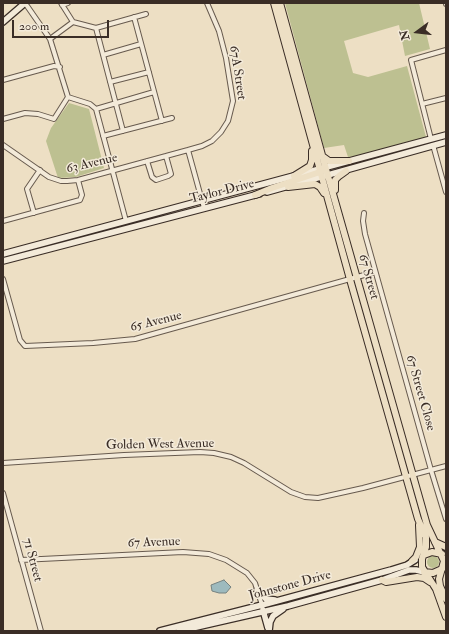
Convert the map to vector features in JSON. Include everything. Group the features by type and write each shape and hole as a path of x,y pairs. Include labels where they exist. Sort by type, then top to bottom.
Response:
{"main road":[{"path":"3,22 25,3"},
{"name":"67 Street","path":"274,3 312,142 336,206 353,278"},
{"name":"67 Street","path":"280,3 322,155 323,172 328,200 353,278 409,476 418,519 426,537 424,555"},
{"name":"Taylor Drive","path":"3,261 288,187 349,161 446,135"},
{"path":"294,176 310,166 312,160 312,142"},
{"name":"Taylor Drive","path":"3,254 294,176 323,172 346,171 446,142"},
{"path":"322,155 329,161 349,161"},
{"path":"336,206 335,183 339,176 346,171"},
{"path":"255,195 323,172"},
{"path":"288,187 315,184 320,187 328,200"},
{"name":"67 Street","path":"409,476 427,525 435,542 444,554"},
{"path":"412,561 416,557 420,547 418,519"},
{"path":"435,542 446,547"},
{"path":"446,599 440,582 440,575 444,568 444,554 432,552 424,555 422,565 424,572 434,584 440,596 446,617"},
{"name":"Johnstone Drive","path":"160,631 391,570 424,555"},
{"path":"424,572 433,573 444,568"},
{"name":"Johnstone Drive","path":"179,631 288,606 382,580 409,570 424,572"},
{"path":"382,580 386,582 417,577 426,579 434,584"},
{"path":"258,590 266,598 282,600"},
{"path":"262,605 269,631"},
{"path":"269,631 270,622 273,616 288,606"}],"street":[{"path":"3,119 25,113 38,114 54,119 68,97 60,67 50,39 25,3"},
{"path":"68,3 62,4 73,22 96,28 146,14"},
{"name":"67A Street","path":"188,150 207,144 221,132 228,121 232,106 231,87 226,58 219,31 207,3"},
{"path":"134,17 162,121"},
{"path":"50,39 73,22"},
{"path":"96,28 123,131"},
{"path":"103,55 142,44"},
{"path":"431,139 411,60 446,50"},
{"path":"3,80 54,66 60,67"},
{"path":"110,82 148,72"},
{"path":"96,109 115,102 154,92"},
{"path":"68,97 90,104 96,109 126,221"},
{"path":"422,104 446,98"},
{"path":"103,136 172,118"},
{"name":"63 Avenue","path":"3,145 49,177 61,181 78,180 188,150"},
{"path":"433,146 444,180 446,192"},
{"path":"188,150 204,208"},
{"path":"148,161 152,178 156,180 161,179 168,176 171,172 166,156"},
{"path":"34,213 27,189 40,170"},
{"path":"3,221 80,200 82,194 78,180"},
{"name":"67 Street Close","path":"364,213 363,221 365,234 375,272 446,519"},
{"path":"353,278 375,272"},
{"name":"65 Avenue","path":"3,279 20,340 25,346 93,343 135,339 353,278"},
{"name":"Golden West Avenue","path":"3,462 124,455 200,452 214,453 230,457 244,463 291,492 304,497 318,498 363,488 446,466"},
{"name":"71 Street","path":"3,493 41,631"},
{"name":"67 Avenue","path":"21,560 183,552 203,553 226,560 243,570 253,580 258,590 262,605"}],"green space":[{"path":"285,3 419,3 430,49 405,56 399,25 344,41 353,73 368,77 407,66 426,137 364,155 348,157 344,145 324,148"},
{"path":"69,103 89,109 104,168 76,177 58,178 46,141 51,128"},
{"path":"433,556 437,558 439,562 437,566 433,568 429,566 427,562 429,558"}],"water":[{"path":"224,580 231,587 226,593 212,591 211,585"}]}
